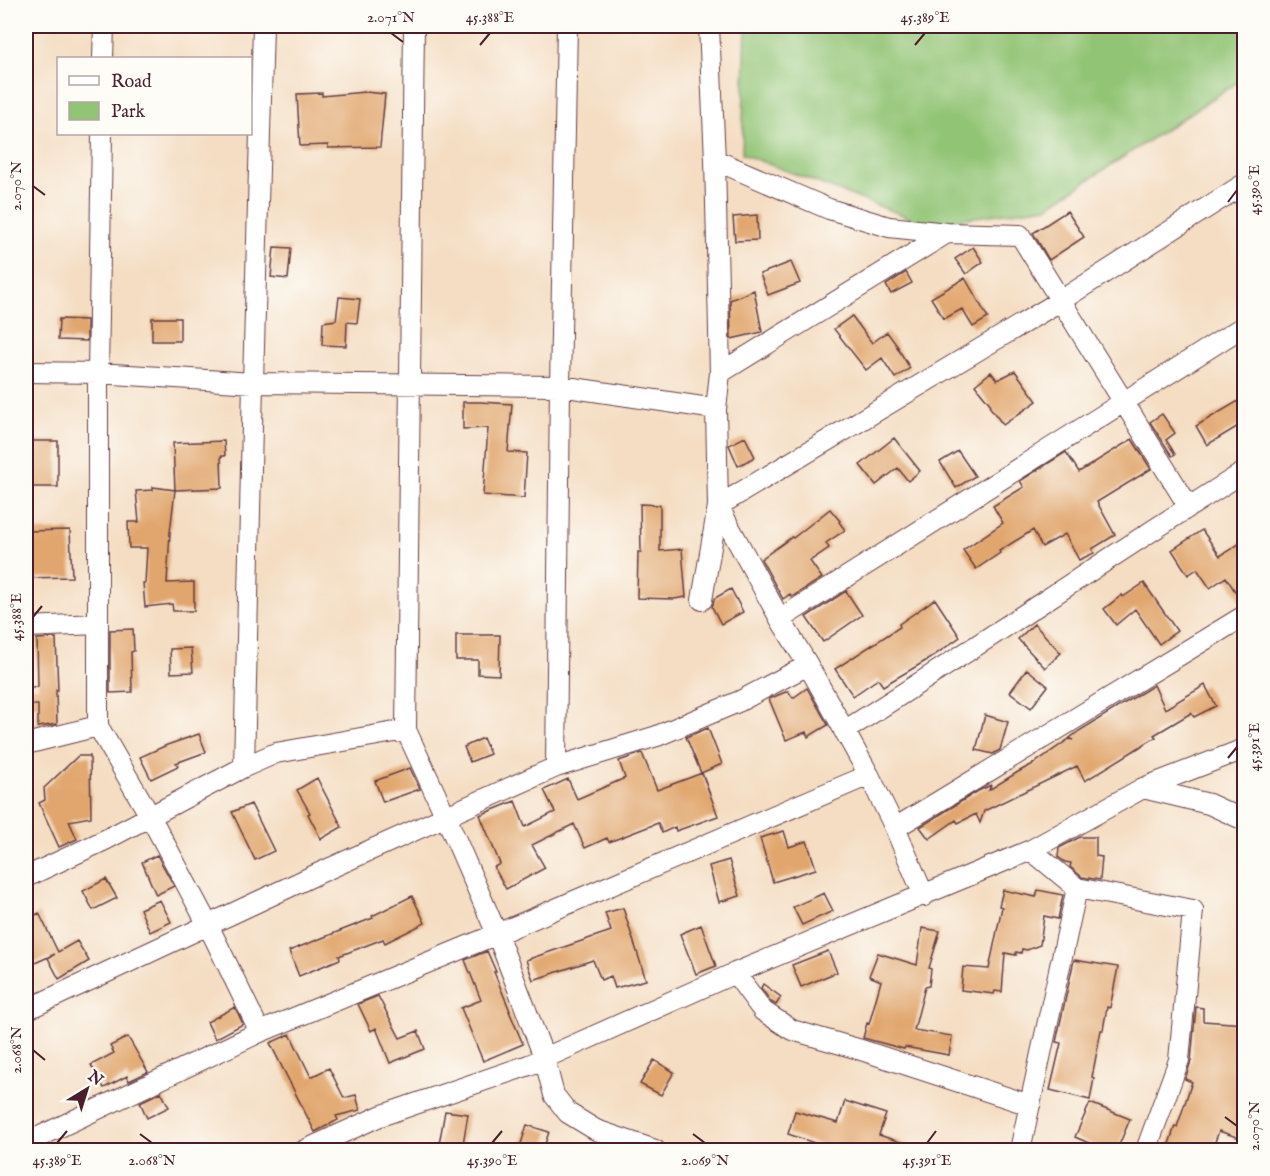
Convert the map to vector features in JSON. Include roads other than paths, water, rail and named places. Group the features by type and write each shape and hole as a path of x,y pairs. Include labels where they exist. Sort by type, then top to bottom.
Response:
{"street":[{"path":"103,57 104,26"},
{"path":"244,768 263,26"},
{"path":"414,26 405,730 497,934 544,1057 554,1095 568,1113 596,1130 655,1150"},
{"path":"556,767 567,26"},
{"path":"702,600 718,506 716,409 720,373 716,160 709,26"},
{"path":"102,135 98,373 99,726 208,925 260,1032"},
{"path":"716,160 829,209 889,227 947,233 1020,235 1189,507"},
{"path":"718,506 1060,301 1245,184"},
{"path":"720,373 947,233"},
{"path":"780,619 1245,326"},
{"path":"26,372 98,373 253,383 560,386 716,409"},
{"path":"844,731 1245,472"},
{"path":"718,506 869,775 896,828 924,896"},
{"path":"896,828 1245,616"},
{"path":"26,627 98,624"},
{"path":"26,1010 317,874 556,767 657,736 740,701 808,665"},
{"path":"26,744 99,726"},
{"path":"26,877 105,840 276,753 405,730"},
{"path":"316,1148 380,1116 529,1065 735,973 924,896 1031,850 1143,788 1245,749"},
{"path":"26,1143 260,1032 497,934 869,775"},
{"path":"1143,788 1209,804 1245,820"},
{"path":"1031,850 1077,888 1193,910 1179,1060 1146,1150"},
{"path":"1020,1150 1077,888"},
{"path":"735,973 763,1011 792,1030 858,1048 1030,1105"}]}
